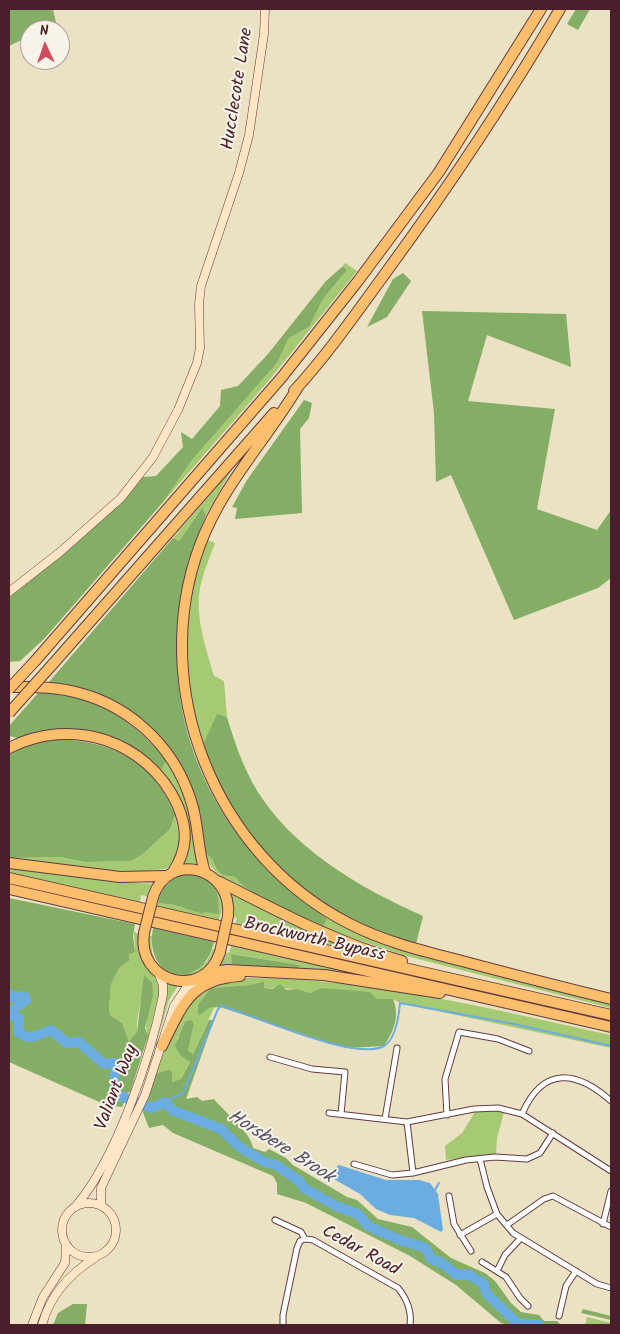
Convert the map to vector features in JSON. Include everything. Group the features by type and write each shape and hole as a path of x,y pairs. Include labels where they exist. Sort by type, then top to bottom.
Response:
{"highway":[{"path":"9,688 36,660 282,377 358,281 439,172 541,9"},
{"path":"560,9 511,93 448,188 298,387 226,490 205,533 188,585 182,644 185,694 194,735 214,786 239,828 266,861 296,889 339,918 398,944 611,999"},
{"path":"9,713 211,482 298,387"},
{"path":"9,688 45,687 86,695 121,710 150,733 170,757 186,784 196,822 205,872"},
{"path":"9,748 40,736 69,733 106,739 139,757 161,778 174,798 181,815 186,836 181,860 153,897 144,933 146,954 158,972 174,980 197,980 214,965 220,952 228,916 227,898 220,882"},
{"path":"9,863 120,877 169,874 190,870 205,872 220,882 308,927 358,947 558,1002"},
{"name":"Brockworth Bypass","path":"9,878 611,1015"},
{"name":"Brockworth Bypass","path":"9,890 611,1027"},
{"path":"207,973 227,970 348,978 554,1014"},
{"path":"162,1046 186,1000 206,983 232,976 276,973"}],"main road":[{"name":"Hucclecote Lane","path":"9,592 60,552 121,498 137,480 166,434 197,363 200,348 199,304 202,286 239,173 249,135 264,34 264,9"},
{"name":"Valiant Way","path":"75,1207 84,1196 106,1156 136,1089 162,1001 163,985 158,972"},
{"name":"Valiant Way","path":"101,1206 101,1188 137,1115 174,1006 186,988 197,980"},
{"path":"32,1325 43,1297 65,1263 66,1246 61,1229 68,1213 75,1207 83,1204 101,1206 114,1219 116,1227 112,1245 72,1274 50,1302 42,1325"},
{"path":"66,1246 81,1256 98,1256"}],"street":[{"path":"446,1114 445,1079 459,1032 498,1039 529,1051"},
{"path":"385,1119 397,1048"},
{"path":"270,1057 312,1069 345,1072 340,1114"},
{"path":"522,1114 537,1090 549,1081 560,1078 586,1081 611,1101"},
{"path":"329,1113 408,1122 474,1109 498,1108 522,1114 611,1171"},
{"path":"408,1122 413,1173"},
{"path":"354,1164 392,1175 413,1173 480,1159 533,1157 540,1153 553,1133"},
{"path":"480,1159 487,1187 497,1214 520,1238 597,1284 611,1288"},
{"path":"603,1224 611,1191"},
{"path":"449,1196 453,1219 460,1235 471,1251"},
{"path":"507,1225 544,1199 553,1196 611,1227"},
{"path":"460,1235 497,1214"},
{"name":"Cedar Road","path":"275,1220 301,1232 305,1239 313,1240 398,1288 410,1309 410,1325"},
{"path":"497,1271 505,1255 520,1238"},
{"path":"283,1325 283,1315 297,1248 300,1242 305,1239"},
{"path":"482,1262 506,1277 520,1298 528,1306"},
{"path":"559,1316 566,1286 576,1271"}],"green space":[{"path":"9,9 53,9 55,20 20,20 20,41 9,46"},
{"path":"576,9 590,9 578,30 567,24"},
{"path":"345,263 357,271 271,378 164,501 192,460 277,363 289,338 309,327 323,299 347,270 343,266"},
{"path":"343,266 347,270 323,299 309,327 289,338 277,363 192,460 164,501 44,639 20,661 9,662 9,596 116,507 143,477 156,476 183,447 181,432 192,439 220,406 221,390 238,386 268,354 326,281"},
{"path":"403,273 411,281 387,317 367,327 393,279"},
{"path":"422,311 566,314 571,367 487,335 468,401 555,409 537,509 597,530 611,510 611,578 598,588 514,620 451,475 436,482 434,413"},
{"path":"304,400 312,403 309,418 300,429 302,513 235,519 237,508 232,507 247,480"},
{"path":"232,469 206,515 202,508 179,541 173,538"},
{"path":"202,508 206,515 187,573 178,630 179,686 190,740 210,791 240,838 279,881 327,918 323,928 263,899 244,887 235,877 223,875 217,870 212,859 204,851 194,804 185,776 176,759 163,742 146,726 128,712 88,691 67,685 48,683 173,538 179,541"},
{"path":"207,540 215,543 200,588 200,622 214,676 224,681 227,717 217,715 202,747 191,694 187,658 187,621 190,595"},
{"path":"39,692 57,693 92,702 123,719 138,730 166,761 160,772 98,734 22,739 9,736 9,726"},
{"path":"217,714 227,717 242,761 264,801 297,838 336,869 357,882 423,916 416,944 364,924 314,896 271,860 252,839 226,800 202,747"},
{"path":"53,739 93,743 127,756 142,767 155,780 166,796 175,815 170,829 143,854 131,861 85,862 60,857 9,858 9,754 30,744"},
{"path":"166,761 184,797 192,824 197,865 183,864 188,845 160,772"},
{"path":"175,815 180,841 172,866 166,869 123,873 9,860 9,858 60,857 85,862 131,861 143,854 170,829"},
{"path":"204,851 212,859 217,870 223,875 235,877 244,887 240,890 218,874 213,869"},
{"path":"9,867 153,884 147,896 141,895 140,903 9,874"},
{"path":"184,874 202,877 212,884 217,896 219,914 205,912 203,914 175,905 158,903 166,885"},
{"path":"9,883 138,913 137,915 9,886"},
{"path":"216,887 222,900 219,921 157,906 158,903 175,905"},
{"path":"231,892 387,959 235,925 237,918 233,916"},
{"path":"9,898 135,924 133,936 135,952 129,954 129,961 119,968 111,984 109,1010 111,1016 122,1023 129,1042 137,1032 144,975 152,983 153,996 145,1028 148,1036 130,1093 128,1092 122,1107 106,1105 9,1062"},
{"path":"327,918 366,937 611,1004 611,1008 406,956 323,928"},
{"path":"153,928 214,942 208,958 198,969 187,974 176,974 165,969 157,960 152,946"},
{"path":"134,931 138,934 141,956 156,978 160,991 144,1054 147,1037 147,1016 153,996 142,994 137,1032 129,1043 122,1023 111,1016 109,1010 111,984 119,968 129,961 128,954 135,951"},
{"path":"234,934 611,1020 611,1022 233,936"},
{"path":"148,936 152,936 153,956 157,962 168,969 194,972 207,961 213,949 215,950 207,963 197,972 186,976 175,975 164,971 156,963 150,951"},
{"path":"231,946 379,979 299,971 300,965 232,954 257,968 218,966 224,952 229,953"},
{"path":"231,954 300,965 299,971 232,964"},
{"path":"243,978 290,979 336,983 428,996 611,1035 611,1048 400,1003 393,999 377,999 321,988 310,993 297,989 263,988 263,981 251,985 211,988 209,1008 214,1008 193,1054 188,1051 194,1024 177,1038 190,1061 181,1079 172,1082 162,1073 154,1074 185,1004 212,984"},
{"path":"264,981 264,988 273,989 280,984 286,990 297,989 310,993 321,988 370,992 377,999 393,999 396,1017 391,1035 384,1046 346,1048 220,1007 209,1008 198,1016 198,1005 211,988 250,985"},
{"path":"166,982 179,984 169,1000 150,1064 131,1114 127,1119 159,1032 166,997"},
{"path":"191,1020 194,1024 188,1051 193,1054 209,1020 214,1020 186,1099 197,1097 202,1101 214,1099 243,1129 253,1148 265,1152 269,1149 286,1158 293,1165 347,1197 357,1200 378,1219 412,1227 451,1258 485,1273 495,1281 511,1303 521,1312 539,1315 544,1321 557,1321 561,1325 508,1325 501,1323 456,1285 410,1256 306,1203 277,1194 277,1183 273,1176 173,1133 163,1125 149,1128 142,1110 154,1074 169,1070 172,1072 172,1082 181,1079 190,1062 180,1055 175,1046 185,1022"},
{"path":"497,1110 504,1112 497,1138 496,1154 446,1160 445,1146 462,1133 475,1112"},
{"path":"73,1304 87,1304 85,1325 53,1325 58,1313"},
{"path":"583,1309 611,1316 611,1320 581,1313"},
{"path":"587,1317 611,1323 611,1325 585,1325"}],"water":[{"path":"339,1165 386,1180 419,1180 430,1183 438,1194 443,1230 441,1232 414,1218 390,1215 376,1209 360,1194 334,1179 333,1169"}],"waterway":[{"name":"Horsbere Brook","path":"9,994 11,996 24,996 26,1000 10,1011 10,1015 19,1018 18,1032 30,1037 51,1030 67,1043 79,1042 104,1064 114,1063 117,1066 114,1081 118,1095 152,1108 165,1102 172,1110 221,1129 241,1148 265,1162 276,1165 299,1181 304,1188 336,1206 358,1214 368,1226 400,1240 423,1247 427,1250 431,1259 442,1263 457,1275 469,1275 484,1284 486,1293 517,1323 539,1325"},
{"path":"165,1102 183,1093 218,1009 221,1006 328,1043 351,1048 370,1049 384,1046 388,1043 396,1026 400,1003 514,1024 611,1046"},
{"path":"435,1190 439,1183"}]}
